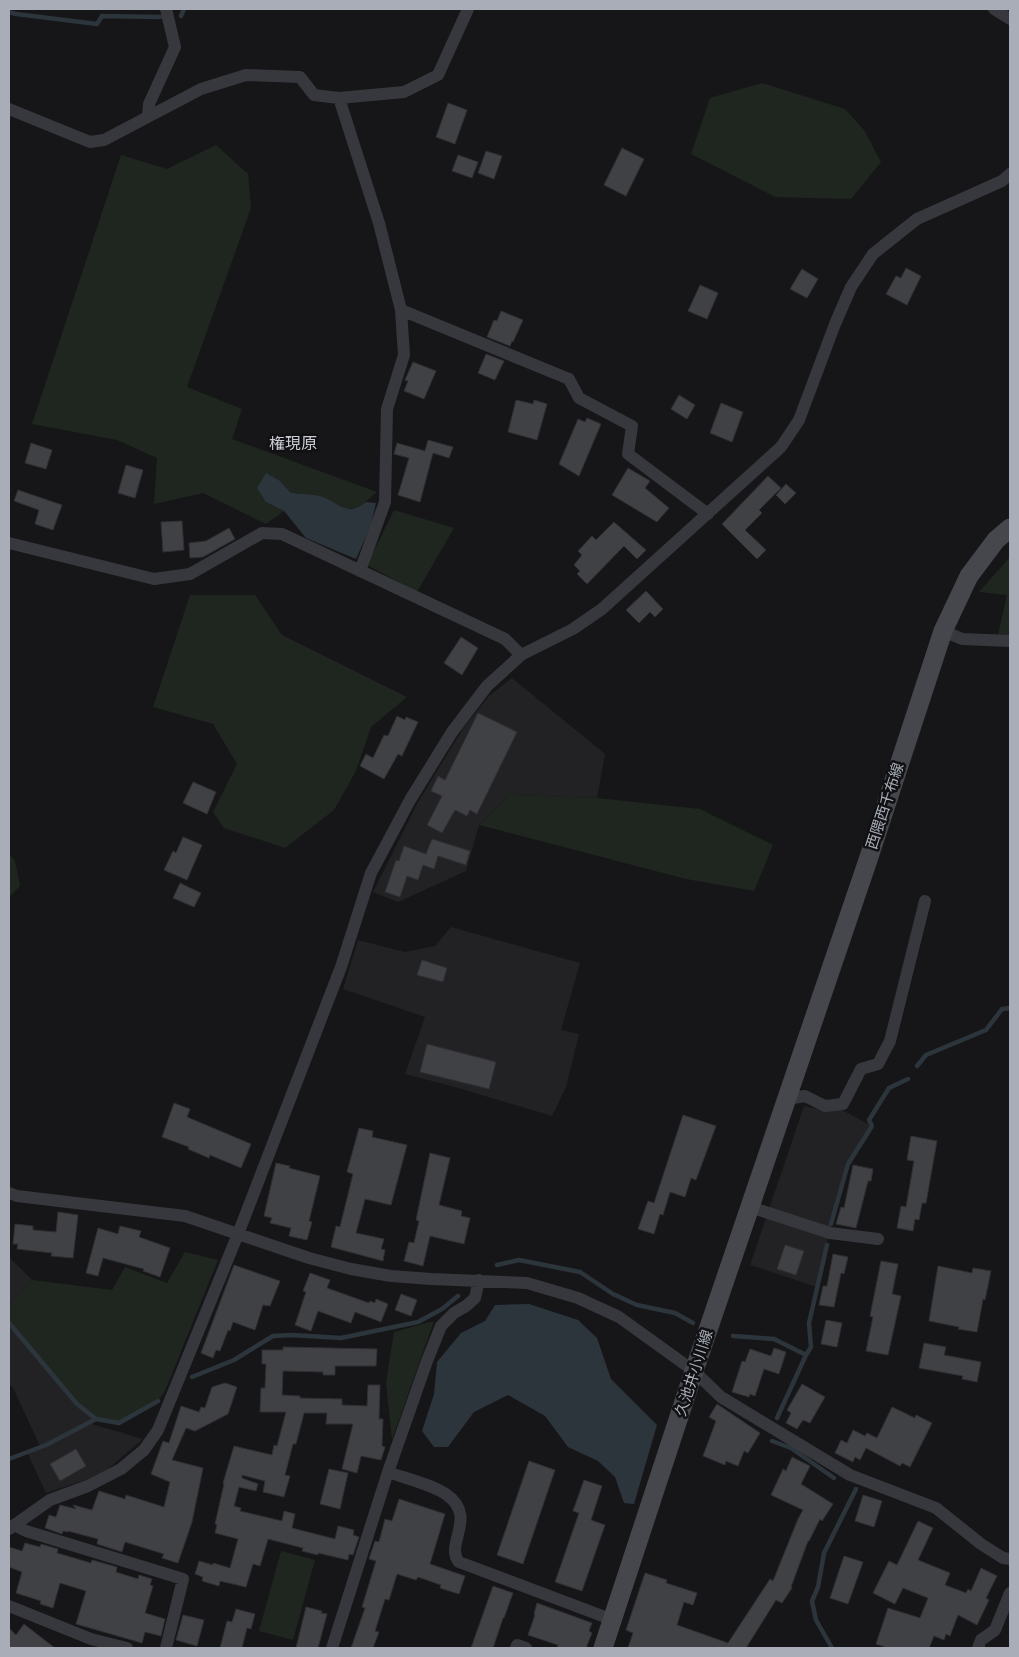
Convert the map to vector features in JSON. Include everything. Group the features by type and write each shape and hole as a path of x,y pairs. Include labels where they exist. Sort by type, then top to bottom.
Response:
{"street":[{"path":"148,116 150,104 175,47 166,9"},
{"path":"9,109 90,142 104,140 200,89 246,75 300,77 314,95 339,98 404,92 438,75 468,9"},
{"path":"994,9 1010,20"},
{"path":"339,98 379,223 401,310 404,355 387,408 385,502 360,571"},
{"path":"11,1527 50,1500 88,1486 121,1469 144,1450 158,1430 238,1234 347,952 372,873 410,800 452,732 487,686 521,655 572,629 602,609 781,447 799,420 851,287 873,254 917,219 1002,181 1010,174"},
{"path":"401,310 569,379 579,398 632,426 628,454 708,514"},
{"name":"西隈西千布線","path":"787,1099 943,631 969,576 996,540 1010,528"},
{"path":"9,543 154,579 190,574 262,533 282,534 504,639 521,655"},
{"path":"943,631 962,639 1010,641"},
{"path":"787,1099 805,1096 826,1106 843,1104 862,1069 878,1064 890,1041 925,901"},
{"name":"久池井小川線","path":"603,1648 694,1371 787,1099"},
{"path":"9,1193 17,1196 185,1216 309,1258 351,1270 401,1276 527,1283 578,1298 619,1317 694,1371 721,1397 850,1475 936,1508 981,1544 1003,1558 1010,1559"},
{"path":"750,1207 830,1233 878,1239"},
{"path":"332,1648 388,1472 427,1361 441,1326 454,1313 475,1298 479,1280"},
{"path":"388,1472 442,1492 454,1501 459,1509 461,1521 454,1552 455,1558 459,1562 613,1620"},
{"path":"11,1527 183,1580 166,1648"},
{"path":"978,1648 982,1640 995,1630 1010,1593"},
{"path":"9,1606 91,1639 111,1646 127,1648"},
{"path":"516,1648 517,1645 526,1648"}],"shaded area":[{"path":"762,83 845,109 864,130 881,162 851,199 775,197 691,154 710,98"},
{"path":"216,145 248,174 251,208 187,387 242,409 232,439 377,492 360,507 346,509 322,497 291,493 280,481 266,502 284,511 266,524 203,493 154,504 157,458 117,440 32,424 121,155 167,169"},
{"path":"266,473 280,481 291,493 323,497 344,508 354,509 366,502 376,503 371,525 356,559 306,538 284,511 266,502 257,488"},
{"path":"394,510 454,528 417,592 367,565"},
{"path":"1010,557 1010,640 997,639 1007,595 979,592"},
{"path":"190,595 255,595 282,635 407,697 371,727 356,771 334,810 285,848 224,828 213,812 237,764 213,724 153,707"},
{"path":"512,678 605,754 597,798 510,795 479,825 466,871 398,902 373,892 418,802 464,727 489,696"},
{"path":"510,795 597,798 700,809 773,845 754,891 686,879 479,825"},
{"path":"9,854 15,861 20,886 9,897"},
{"path":"451,927 580,963 561,1030 579,1034 566,1087 552,1116 405,1074 425,1017 343,989 358,940 405,952 435,946"},
{"path":"804,1106 827,1111 838,1108 872,1126 848,1164 831,1224 817,1287 750,1265"},
{"path":"185,1252 218,1260 165,1391 158,1401 119,1423 96,1419 77,1404 9,1323 9,1305 32,1280 112,1290 125,1267 167,1283"},
{"path":"9,1257 32,1280 9,1305"},
{"path":"529,1304 578,1320 597,1338 611,1379 657,1425 634,1504 624,1503 615,1477 598,1461 568,1447 545,1416 508,1395 474,1412 448,1447 434,1447 422,1431 434,1394 437,1362 461,1333 485,1321 495,1305"},
{"path":"434,1321 392,1440 386,1382 394,1332"},
{"path":"9,1323 77,1403 96,1419 92,1424 143,1439 101,1475 46,1493 28,1454 41,1448 12,1386 9,1385"},
{"path":"281,1551 315,1560 293,1640 259,1631"}],"building":[{"path":"448,103 467,110 455,144 436,137"},
{"path":"622,148 644,159 626,196 604,185"},
{"path":"486,151 502,156 494,179 478,173"},
{"path":"458,155 478,162 472,178 452,171"},
{"path":"906,268 921,276 907,305 886,294 896,276 901,278"},
{"path":"802,269 818,279 807,298 790,289"},
{"path":"700,285 718,293 707,319 688,311"},
{"path":"501,311 523,320 510,346 487,337 494,320 497,321"},
{"path":"486,354 504,361 495,380 478,373"},
{"path":"413,362 436,371 424,399 404,391 408,381 405,380"},
{"path":"679,395 695,405 687,419 671,409"},
{"path":"516,400 533,404 534,400 547,404 537,440 508,432"},
{"path":"721,403 743,412 732,442 710,433"},
{"path":"587,418 601,424 579,476 559,464 578,419 585,422"},
{"path":"428,440 453,447 449,458 433,453 420,502 398,495 409,458 394,454 397,443 425,451"},
{"path":"31,443 52,450 46,469 25,463"},
{"path":"126,465 143,470 135,498 118,493"},
{"path":"628,468 650,481 645,488 669,508 657,522 612,495"},
{"path":"768,476 781,488 759,510 762,513 745,530 766,550 757,559 722,524"},
{"path":"786,484 796,493 785,504 776,495"},
{"path":"18,490 62,505 53,530 35,524 39,510 14,501"},
{"path":"182,521 184,550 163,552 161,522"},
{"path":"614,522 646,550 637,559 624,546 587,584 577,574 580,571 574,565 582,555 578,551 592,536 596,540"},
{"path":"229,528 235,539 203,557 190,558 189,543 206,541"},
{"path":"646,591 663,609 655,617 650,612 639,623 626,610"},
{"path":"461,637 478,648 462,675 444,663"},
{"path":"478,713 517,732 477,814 470,810 467,816 455,810 442,833 427,825 442,796 431,791 438,776 445,780"},
{"path":"397,716 405,720 406,717 418,722 402,756 398,754 384,779 360,766 366,754 373,758 384,735 388,736"},
{"path":"193,782 216,792 207,814 183,803"},
{"path":"183,837 202,845 187,880 164,870 173,851 176,853"},
{"path":"432,839 470,851 466,865 438,856 434,869 423,865 418,880 407,876 400,897 385,892 396,860 399,861 404,846 426,854"},
{"path":"180,883 201,893 194,907 173,898"},
{"path":"422,960 447,968 443,982 417,975"},
{"path":"427,1044 496,1062 489,1089 420,1072"},
{"path":"174,1103 190,1109 187,1117 251,1144 241,1168 210,1155 209,1158 188,1149 189,1147 162,1137"},
{"path":"683,1115 716,1126 696,1180 691,1178 685,1197 670,1192 663,1215 660,1214 654,1234 638,1229 648,1201 654,1203"},
{"path":"359,1128 373,1131 372,1137 407,1145 391,1205 365,1199 356,1233 384,1239 381,1249 385,1250 383,1261 331,1247 336,1226 340,1227 353,1174 347,1172"},
{"path":"911,1136 937,1141 926,1203 922,1203 919,1220 915,1219 913,1231 897,1228 901,1206 906,1207 914,1161 907,1160"},
{"path":"430,1153 450,1158 439,1205 462,1211 461,1216 470,1218 464,1244 430,1236 423,1266 404,1261 409,1242 414,1243 419,1221 416,1220"},
{"path":"276,1163 320,1176 309,1221 312,1222 307,1240 289,1236 291,1228 270,1223 272,1218 264,1216"},
{"path":"853,1165 873,1169 856,1228 836,1224 841,1207 844,1208"},
{"path":"58,1212 78,1215 73,1258 51,1256 52,1253 17,1249 18,1244 13,1244 15,1224 33,1226 33,1230 56,1232"},
{"path":"120,1226 141,1231 139,1237 170,1248 160,1277 143,1271 144,1269 103,1258 98,1276 86,1273 98,1228 118,1234"},
{"path":"785,1245 804,1251 796,1275 777,1269"},
{"path":"833,1254 848,1257 844,1274 841,1273 834,1307 819,1305 823,1286 827,1286"},
{"path":"881,1261 898,1264 892,1294 901,1296 888,1355 866,1351 873,1317 870,1316"},
{"path":"234,1265 280,1281 270,1306 263,1305 255,1330 233,1322 220,1351 216,1350 213,1358 201,1353"},
{"path":"938,1266 972,1273 973,1268 991,1271 985,1300 983,1299 977,1332 929,1321"},
{"path":"310,1273 330,1280 327,1288 369,1303 370,1301 375,1303 376,1299 388,1304 381,1322 355,1312 351,1323 318,1311 311,1331 295,1325 306,1292 303,1291"},
{"path":"401,1294 417,1300 411,1316 395,1310"},
{"path":"826,1320 842,1323 837,1347 821,1344"},
{"path":"924,1343 946,1347 944,1355 981,1362 977,1382 962,1379 963,1376 919,1368"},
{"path":"283,1347 377,1349 376,1366 335,1366 335,1375 323,1375 323,1372 283,1371 282,1395 300,1396 300,1398 342,1399 342,1405 367,1406 368,1385 380,1385 379,1419 383,1419 382,1446 385,1447 381,1460 361,1456 357,1473 342,1469 353,1424 326,1424 327,1413 304,1413 285,1475 290,1476 284,1497 263,1492 265,1481 242,1475 242,1478 258,1484 256,1491 239,1487 234,1506 241,1508 240,1511 282,1521 284,1511 295,1514 292,1528 335,1539 338,1526 354,1530 353,1535 359,1537 353,1555 349,1554 348,1560 318,1553 318,1555 302,1551 303,1548 268,1539 260,1566 253,1564 246,1587 220,1581 219,1586 202,1581 203,1577 195,1574 199,1561 230,1568 238,1539 215,1533 223,1483 234,1446 272,1455 274,1445 277,1446 286,1412 260,1412 261,1388 265,1388 266,1364 262,1364 262,1350 283,1350"},
{"path":"774,1348 786,1352 779,1374 764,1369 755,1396 750,1394 749,1397 732,1392 742,1361 745,1362 750,1349 771,1356"},
{"path":"225,1383 237,1387 228,1414 195,1431 186,1428 172,1460 203,1468 192,1522 178,1563 162,1558 164,1554 125,1542 122,1552 97,1544 98,1539 68,1531 63,1531 62,1534 45,1528 49,1515 56,1517 60,1505 76,1509 73,1505 92,1510 99,1491 125,1499 126,1495 164,1507 170,1482 151,1474 163,1441 169,1443 181,1406 199,1412 201,1407 205,1408 212,1387"},
{"path":"802,1384 825,1397 810,1423 803,1420 797,1429 786,1423 791,1413 787,1410"},
{"path":"717,1404 760,1433 748,1453 744,1451 738,1466 726,1461 725,1465 703,1456 716,1421 709,1417"},
{"path":"892,1407 915,1418 916,1415 932,1423 910,1467 902,1463 900,1466 866,1448 860,1460 855,1457 853,1462 835,1453 841,1440 847,1443 853,1430 865,1436 867,1433 877,1438"},
{"path":"76,1449 86,1466 60,1481 50,1464"},
{"path":"792,1457 810,1466 801,1484 833,1504 822,1521 820,1519 808,1541 792,1588 782,1603 776,1600 746,1648 628,1648 633,1633 626,1630 645,1573 667,1580 666,1583 697,1593 693,1605 684,1602 677,1625 728,1643 770,1579 773,1581 803,1510 771,1495 783,1469 786,1471"},
{"path":"529,1461 555,1470 523,1564 497,1555"},
{"path":"329,1469 348,1473 340,1509 320,1504"},
{"path":"584,1480 602,1486 591,1520 605,1525 582,1591 555,1582 579,1513 573,1511"},
{"path":"863,1495 882,1501 874,1527 855,1521"},
{"path":"399,1499 445,1514 430,1564 465,1576 459,1594 440,1588 441,1585 418,1577 416,1580 397,1574 389,1600 385,1599 375,1631 379,1632 373,1648 351,1648 365,1608 362,1607 376,1561 369,1559 375,1541 379,1542 385,1519 392,1521"},
{"path":"918,1521 933,1528 918,1560 950,1573 945,1585 966,1593 968,1589 971,1591 981,1568 997,1576 986,1598 989,1600 977,1625 958,1615 950,1636 946,1634 944,1640 934,1636 929,1648 888,1648 876,1644 888,1608 920,1618 928,1598 903,1588 895,1604 873,1593 889,1561 897,1565"},
{"path":"25,1543 40,1547 41,1544 58,1549 57,1553 91,1563 92,1560 117,1567 116,1572 138,1579 139,1575 152,1579 150,1585 153,1586 145,1613 165,1619 161,1636 145,1632 142,1643 76,1624 86,1591 60,1583 53,1608 40,1604 41,1601 16,1593 22,1572 9,1567 9,1547 22,1551"},
{"path":"844,1556 863,1562 848,1604 830,1598"},
{"path":"493,1586 513,1593 493,1648 471,1648"},
{"path":"537,1603 592,1623 589,1631 592,1633 586,1648 557,1648 558,1645 528,1635"},
{"path":"306,1607 327,1614 318,1648 296,1648"},
{"path":"236,1609 255,1614 251,1629 247,1628 242,1648 220,1648 227,1621 232,1622"},
{"path":"183,1615 204,1620 197,1646 176,1640"},
{"path":"24,1624 55,1648 9,1648 9,1628 16,1635"}],"waterway":[{"path":"181,16 184,9"},
{"path":"9,12 97,24 102,16 160,17"},
{"path":"917,1066 926,1055 986,1030 1002,1009 1010,1008"},
{"path":"831,1224 848,1164 872,1126 869,1120 889,1088 908,1079"},
{"path":"806,1355 811,1347 809,1323 827,1245"},
{"path":"497,1265 519,1260 580,1272 613,1294 637,1305 675,1313 693,1323"},
{"path":"192,1377 234,1360 273,1336 292,1335 341,1338 418,1322 442,1309 458,1296"},
{"path":"9,1323 77,1404 96,1419 119,1423 158,1401"},
{"path":"733,1336 774,1339 806,1355 777,1418"},
{"path":"9,1459 46,1445 96,1419"},
{"path":"772,1441 791,1448 834,1478"},
{"path":"832,1648 816,1620 812,1601 818,1587 824,1553 856,1489"}],"district":[{"name":"権現原","path":"293,443"}]}
